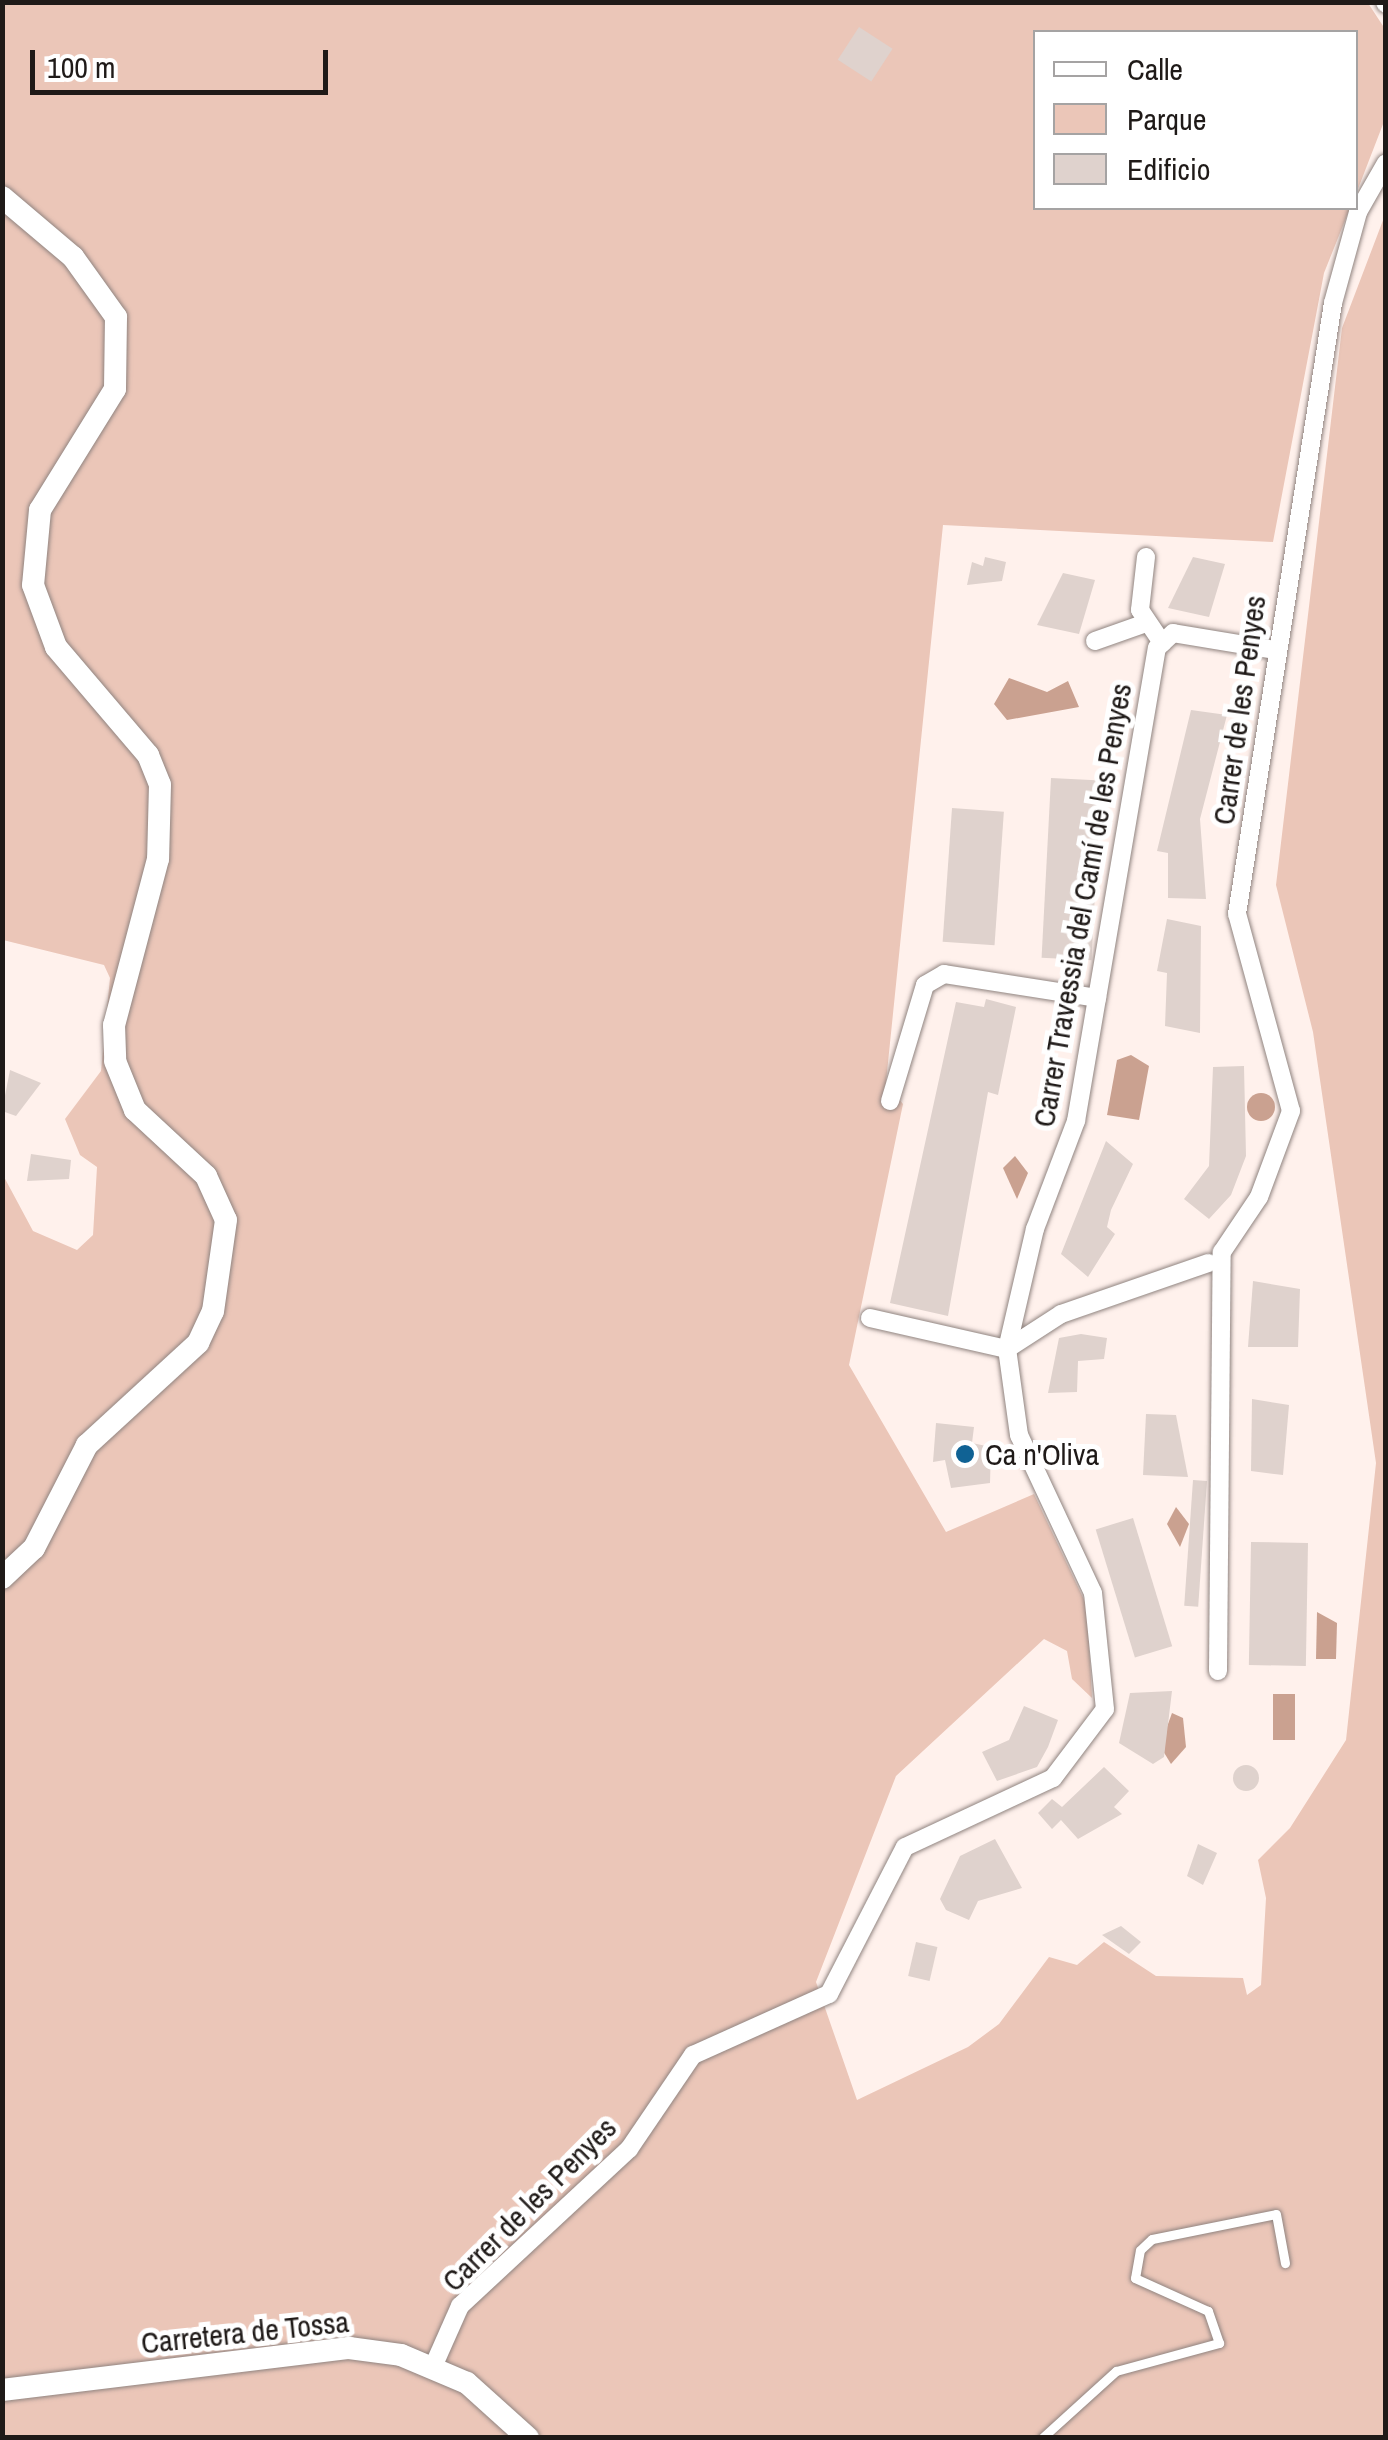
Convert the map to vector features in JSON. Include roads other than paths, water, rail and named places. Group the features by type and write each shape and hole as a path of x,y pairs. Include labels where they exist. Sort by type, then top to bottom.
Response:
{"main road":[{"path":"2,196 73,257 116,318 115,389 40,510 32,584 56,648 148,756 160,785 158,859 114,1025 115,1062 135,1110 206,1176 226,1220 213,1311 198,1344 87,1445 34,1548 2,1578"},
{"name":"Carretera de Tossa","path":"2,2390 349,2348 434,2367 528,2438"}],"street":[{"name":"Carrer de les Penyes","path":"1218,1262 1259,1198 1292,1111 1238,914 1275,650 1333,304 1358,212 1386,163"},
{"path":"1146,557 1139,585 1146,623 1162,643 1173,633 1275,650"},
{"path":"1095,641 1146,623"},
{"name":"Carrer Travessia del Camí de les Penyes","path":"1007,1349 1035,1229 1076,1121 1142,709 1162,643"},
{"path":"890,1101 926,984 944,974 1097,998"},
{"path":"870,1318 1007,1349 1061,1314 1218,1262 1218,1671"},
{"name":"Carrer de les Penyes","path":"434,2367 460,2306 629,2149 693,2055 830,1994 905,1848 1053,1778 1104,1709 1093,1593 1019,1435 1007,1349"}],"lane":[{"path":"1042,2438 1116,2371 1219,2343 1208,2312 1135,2278 1140,2250 1152,2239 1276,2214 1285,2263"}],"place":[{"name":"Ca n'Oliva","path":"965,1454"}]}
